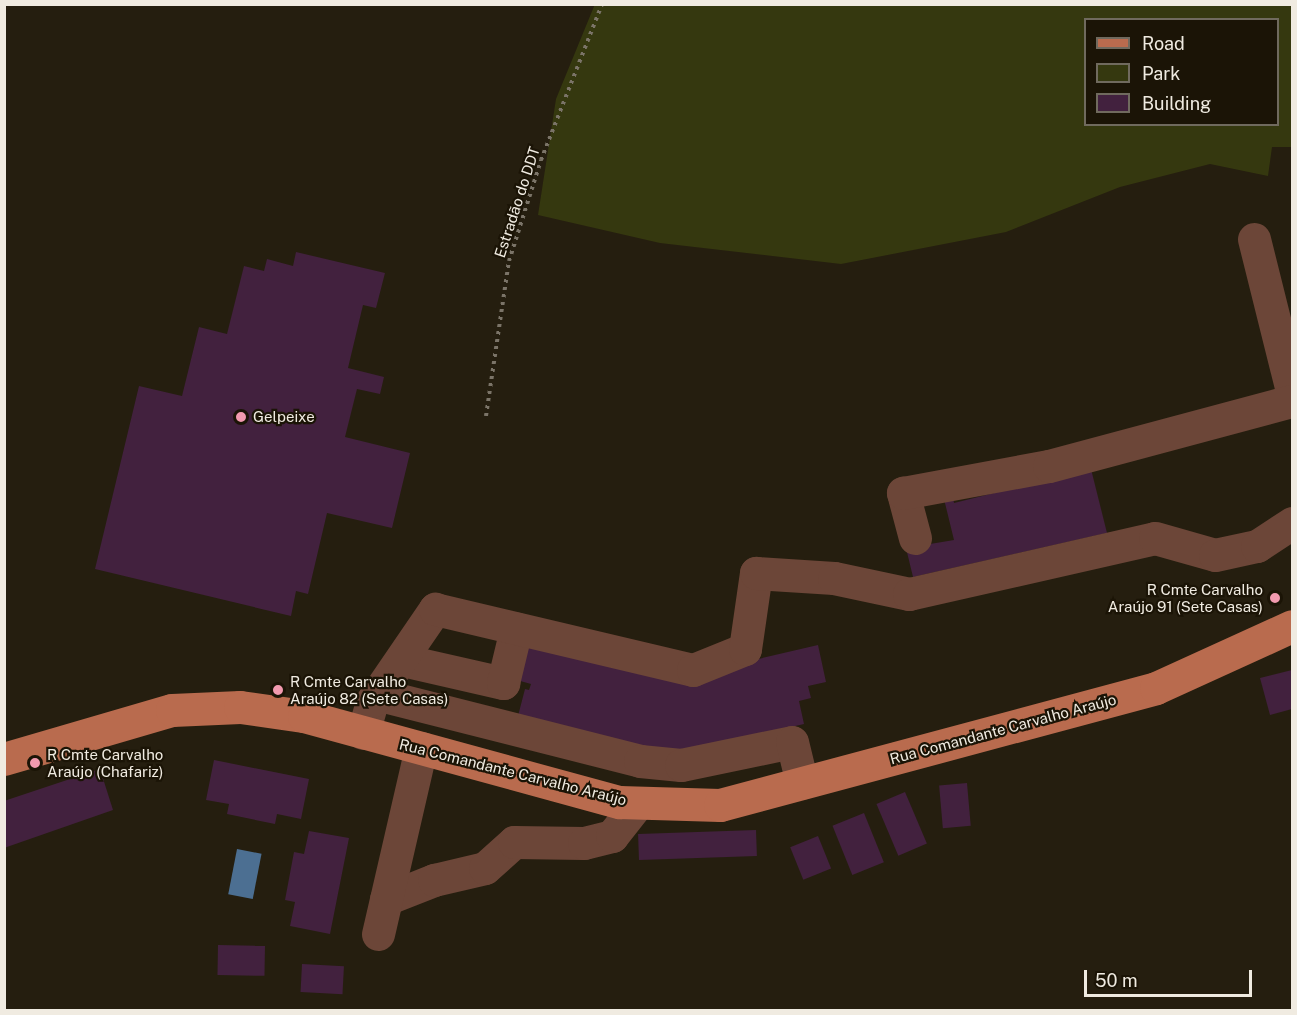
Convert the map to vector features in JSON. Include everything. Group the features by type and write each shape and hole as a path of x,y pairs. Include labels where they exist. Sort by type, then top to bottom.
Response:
{"main road":[{"name":"Rua Comandante Carvalho Araújo","path":"4,759 172,710 223,706 304,716 619,802 720,805 1156,688 1293,626"}],"street":[{"path":"1254,238 1293,391"},
{"path":"915,538 903,493 1049,466 1293,401"},
{"path":"363,733 376,694 402,660 435,609 693,670 745,649 756,573 834,578 909,594 1155,538 1215,555 1257,546 1293,523"},
{"path":"402,660 503,684 516,629"},
{"path":"376,694 640,761 690,764 792,742 802,783"},
{"path":"378,934 421,748"},
{"path":"386,899 434,880 484,868 514,842 585,843 612,836 638,803"}],"path":[{"name":"Estradão do DDT","path":"486,416 509,261 541,160 603,4"}],"green space":[{"path":"595,4 1292,5 1292,147 1272,147 1268,176 1210,164 1120,187 1006,232 841,264 660,243 538,215 556,99"}],"water":[{"path":"237,849 262,854 253,899 228,894"}],"building":[{"name":"Gelpeixe","path":"296,252 385,273 376,308 363,305 348,368 384,377 380,394 357,389 345,437 410,453 392,528 327,513 308,594 296,591 291,616 95,569 139,386 182,396 199,327 227,334 244,266 264,271 267,259 293,266"},
{"path":"1091,469 1107,533 913,577 906,548 954,540 944,499 953,497 954,503"},
{"path":"523,640 694,674 818,645 826,682 808,686 811,698 799,701 804,724 686,751 665,751 518,716 525,689 529,690 531,684 513,679"},
{"path":"1292,670 1292,709 1270,715 1260,678"},
{"path":"214,760 309,779 301,819 277,814 275,824 227,814 229,804 206,800"},
{"path":"100,769 113,810 4,848 4,801"},
{"path":"967,783 971,826 943,828 939,785"},
{"path":"905,792 927,844 898,856 876,804"},
{"path":"864,813 884,862 852,875 832,826"},
{"path":"756,830 757,856 639,860 638,834"},
{"path":"309,831 349,838 330,934 290,926 295,902 285,900 294,852 304,854"},
{"path":"818,836 831,868 803,880 790,847"},
{"path":"218,945 265,946 264,976 217,975"},
{"path":"302,964 344,966 342,994 301,992"}],"place":[{"name":"Gelpeixe","path":"241,417"},
{"name":"R Cmte Carvalho Araújo 91 (Sete Casas)","path":"1275,598"},
{"name":"R Cmte Carvalho Araújo 82 (Sete Casas)","path":"278,690"},
{"name":"R Cmte Carvalho Araújo (Chafariz)","path":"35,763"}]}
